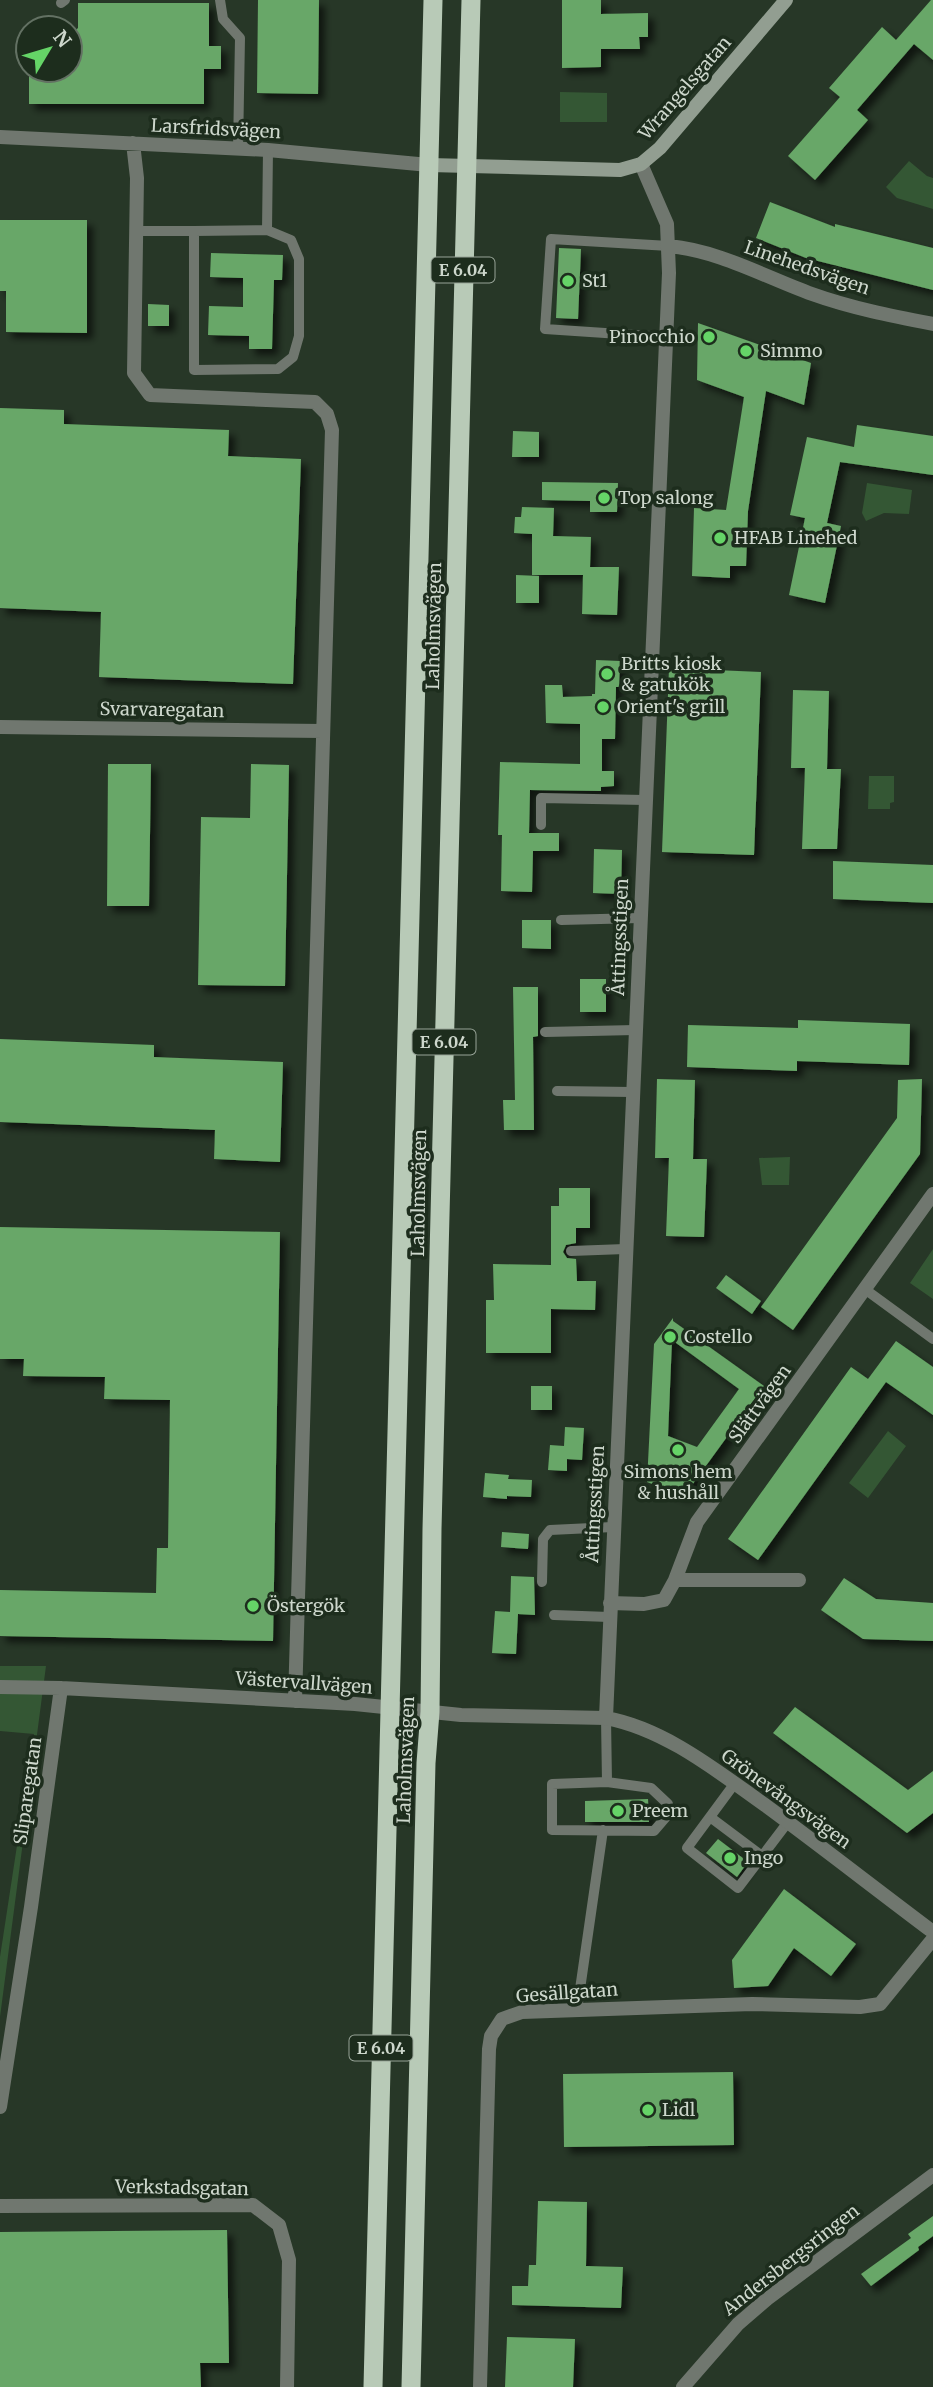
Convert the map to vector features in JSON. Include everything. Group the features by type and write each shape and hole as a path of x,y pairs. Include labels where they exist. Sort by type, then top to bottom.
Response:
{"highway":[{"name":"Laholmsvägen","path":"373,2387 432,0"},
{"name":"Laholmsvägen","path":"411,2387 471,0"}],"main road":[{"name":"Wrangelsgatan","path":"429,165 621,170 641,164 660,148 786,0"}],"street":[{"name":"Larsfridsvägen","path":"0,137 268,150 429,165"},
{"path":"133,143 137,178 134,373 150,396 315,402 327,414 332,430 295,1701"},
{"name":"Åttingsstigen","path":"606,1717 669,246 667,224 641,164"},
{"name":"Linehedsvägen","path":"669,246 709,253 814,294 933,324"},
{"name":"Svarvaregatan","path":"0,727 323,731"},
{"name":"Slättvägen","path":"610,1610 664,1600 675,1580 697,1522 933,1194"},
{"path":"675,1580 799,1580"},
{"name":"Västervallvägen","path":"0,1688 61,1688 295,1701 430,1712 606,1717"},
{"name":"Sliparegatan","path":"0,2107 61,1688"},
{"name":"Grönevångsvägen","path":"606,1717 626,1721 653,1733 735,1783 933,1932"},
{"name":"Gesällgatan","path":"480,2387 489,2049 491,2036 502,2018 522,2012 752,2004 860,2007 880,2004 933,1938"},
{"name":"Andersbergsringen","path":"683,2387 737,2324 933,2175"},
{"name":"Verkstadsgatan","path":"0,2206 253,2205 279,2225 289,2260 287,2387"}],"lane":[{"path":"220,0 223,19 240,38 238,149"},
{"path":"267,230 268,150"},
{"path":"135,231 267,230 291,240 299,259 299,336 293,357 278,369 194,370 194,231"},
{"path":"665,337 545,329 551,239 669,246"},
{"path":"541,825 541,798 645,800"},
{"path":"561,920 640,918"},
{"path":"545,1032 635,1030"},
{"path":"557,1091 632,1092"},
{"path":"571,1251 625,1250"},
{"path":"866,1290 933,1339"},
{"path":"542,1582 543,1539 550,1530 613,1527"},
{"path":"554,1615 610,1610"},
{"path":"606,1717 607,1782"},
{"path":"607,1782 651,1788 668,1804 666,1818 654,1831 552,1830 552,1784 607,1782"},
{"path":"735,1783 687,1848 738,1888 788,1822"},
{"path":"710,1817 762,1856"},
{"path":"577,2010 603,1830"}],"green space":[{"path":"560,92 607,93 607,122 560,122"},
{"path":"909,161 933,178 933,209 897,198 886,187"},
{"path":"867,483 912,490 909,514 884,513 866,521 862,513"},
{"path":"869,776 894,776 894,802 890,803 890,809 868,809"},
{"path":"790,1157 789,1185 762,1185 759,1158"},
{"path":"933,1249 933,1299 910,1283"},
{"path":"888,1431 906,1446 868,1498 849,1483"},
{"path":"0,1666 46,1666 0,2017 0,1957 34,1734 0,1731"}],"building":[{"path":"258,0 319,0 318,94 257,93"},
{"path":"562,0 601,0 601,14 648,13 648,37 639,37 640,49 601,49 601,67 562,68"},
{"path":"931,0 933,60 914,44 857,110 868,120 815,180 788,156 840,97 829,88 882,27 896,40"},
{"path":"78,3 209,3 209,46 221,46 221,69 204,69 204,104 29,104 29,84 84,84 84,14 78,14"},
{"path":"770,202 835,227 835,224 933,248 933,290 806,258 756,238"},
{"path":"0,220 87,220 87,333 6,332 6,291 0,291"},
{"path":"559,248 581,249 578,319 556,318"},
{"path":"211,253 283,255 282,280 274,280 272,349 249,349 249,336 208,335 209,306 243,307 243,278 210,277"},
{"path":"148,304 169,305 169,326 148,326"},
{"path":"698,323 811,363 804,405 766,391 748,511 746,566 730,566 730,578 692,576 694,508 726,510 744,397 697,380"},
{"path":"0,408 64,410 64,424 229,430 228,456 301,459 293,684 99,677 101,612 0,608"},
{"path":"857,425 933,436 933,475 840,462 827,523 841,526 825,603 789,595 805,518 790,515 807,437 854,447"},
{"path":"513,431 539,432 539,457 512,457"},
{"path":"542,482 618,483 617,512 590,512 590,501 542,500"},
{"path":"522,507 554,508 553,536 591,537 590,567 619,567 617,615 582,614 583,575 532,575 532,534 514,533 515,517 521,517"},
{"path":"516,575 539,576 539,603 516,603"},
{"path":"596,660 620,661 619,687 616,687 615,739 602,739 602,771 614,771 614,786 601,787 601,791 530,790 529,833 559,833 559,851 533,851 532,892 501,891 502,835 498,835 500,762 580,764 580,724 546,723 545,685 562,685 563,697 592,696 595,694"},
{"path":"669,668 761,672 754,855 662,852"},
{"path":"793,690 829,691 827,769 841,769 837,849 802,849 805,768 791,768"},
{"path":"108,764 151,764 149,906 107,906"},
{"path":"251,764 289,765 285,986 198,985 201,817 250,818"},
{"path":"594,849 622,850 621,894 593,893"},
{"path":"833,861 933,865 933,903 833,899"},
{"path":"522,920 551,920 551,949 522,948"},
{"path":"580,979 606,979 606,1012 580,1012"},
{"path":"513,987 538,987 538,1036 533,1037 534,1130 504,1130 503,1100 515,1100"},
{"path":"798,1020 910,1024 909,1065 797,1061 797,1071 687,1067 688,1025 798,1028"},
{"path":"0,1039 154,1045 154,1057 283,1062 280,1162 214,1159 215,1130 0,1122"},
{"path":"657,1079 695,1080 693,1159 707,1159 704,1237 666,1236 669,1158 655,1158"},
{"path":"922,1079 920,1154 793,1330 761,1307 897,1118 898,1080"},
{"path":"559,1188 590,1188 590,1228 576,1228 576,1243 566,1245 563,1252 567,1258 576,1259 577,1281 596,1281 595,1310 551,1309 551,1353 486,1353 486,1300 494,1300 493,1264 551,1265 551,1206 559,1206"},
{"path":"0,1227 280,1232 273,1641 0,1636 0,1590 156,1593 157,1548 168,1548 170,1400 104,1399 105,1377 23,1376 24,1359 0,1359"},
{"path":"726,1275 761,1301 752,1314 716,1288"},
{"path":"673,1318 673,1321 764,1386 684,1496 647,1482 654,1344","holes":["672,1340 739,1389 697,1447 668,1436"]},
{"path":"896,1341 933,1367 933,1415 886,1382 758,1560 728,1539 851,1367 868,1379"},
{"path":"531,1386 552,1386 552,1410 531,1410"},
{"path":"565,1427 584,1428 582,1460 567,1459 567,1471 548,1470 550,1445 564,1446"},
{"path":"485,1473 509,1475 508,1479 532,1480 531,1497 483,1497"},
{"path":"502,1532 529,1534 528,1549 501,1547"},
{"path":"511,1576 534,1577 535,1615 518,1614 516,1654 492,1653 495,1611 510,1612"},
{"path":"844,1578 876,1599 933,1603 933,1641 863,1639 821,1610"},
{"path":"795,1707 908,1790 933,1771 933,1813 907,1833 773,1733"},
{"path":"648,1799 649,1822 585,1822 585,1801"},
{"path":"718,1839 748,1862 737,1877 706,1853"},
{"path":"784,1889 856,1944 831,1976 794,1948 768,1986 734,1988 732,1960"},
{"name":"Lidl","path":"733,2072 734,2145 564,2147 563,2074"},
{"path":"538,2201 587,2202 586,2266 623,2267 621,2308 512,2305 512,2286 528,2286 529,2265 536,2265"},
{"path":"933,2216 933,2236 918,2247 919,2250 871,2286 861,2274 911,2238 908,2234"},
{"path":"227,2230 229,2363 200,2363 201,2387 0,2387 0,2232"},
{"path":"507,2337 575,2339 573,2387 505,2387"}],"place":[{"name":"St1","path":"568,281"},
{"name":"Pinocchio","path":"709,337"},
{"name":"Simmo","path":"746,351"},
{"name":"Top salong","path":"604,498"},
{"name":"HFAB Linehed","path":"720,538"},
{"name":"Britts kiosk & gatukök","path":"607,674"},
{"name":"Orient's grill","path":"603,707"},
{"name":"Costello","path":"670,1337"},
{"name":"Simons hem & hushåll","path":"678,1450"},
{"name":"Östergök","path":"253,1606"},
{"name":"Preem","path":"618,1811"},
{"name":"Ingo","path":"730,1858"},
{"name":"Lidl","path":"648,2110"}]}
